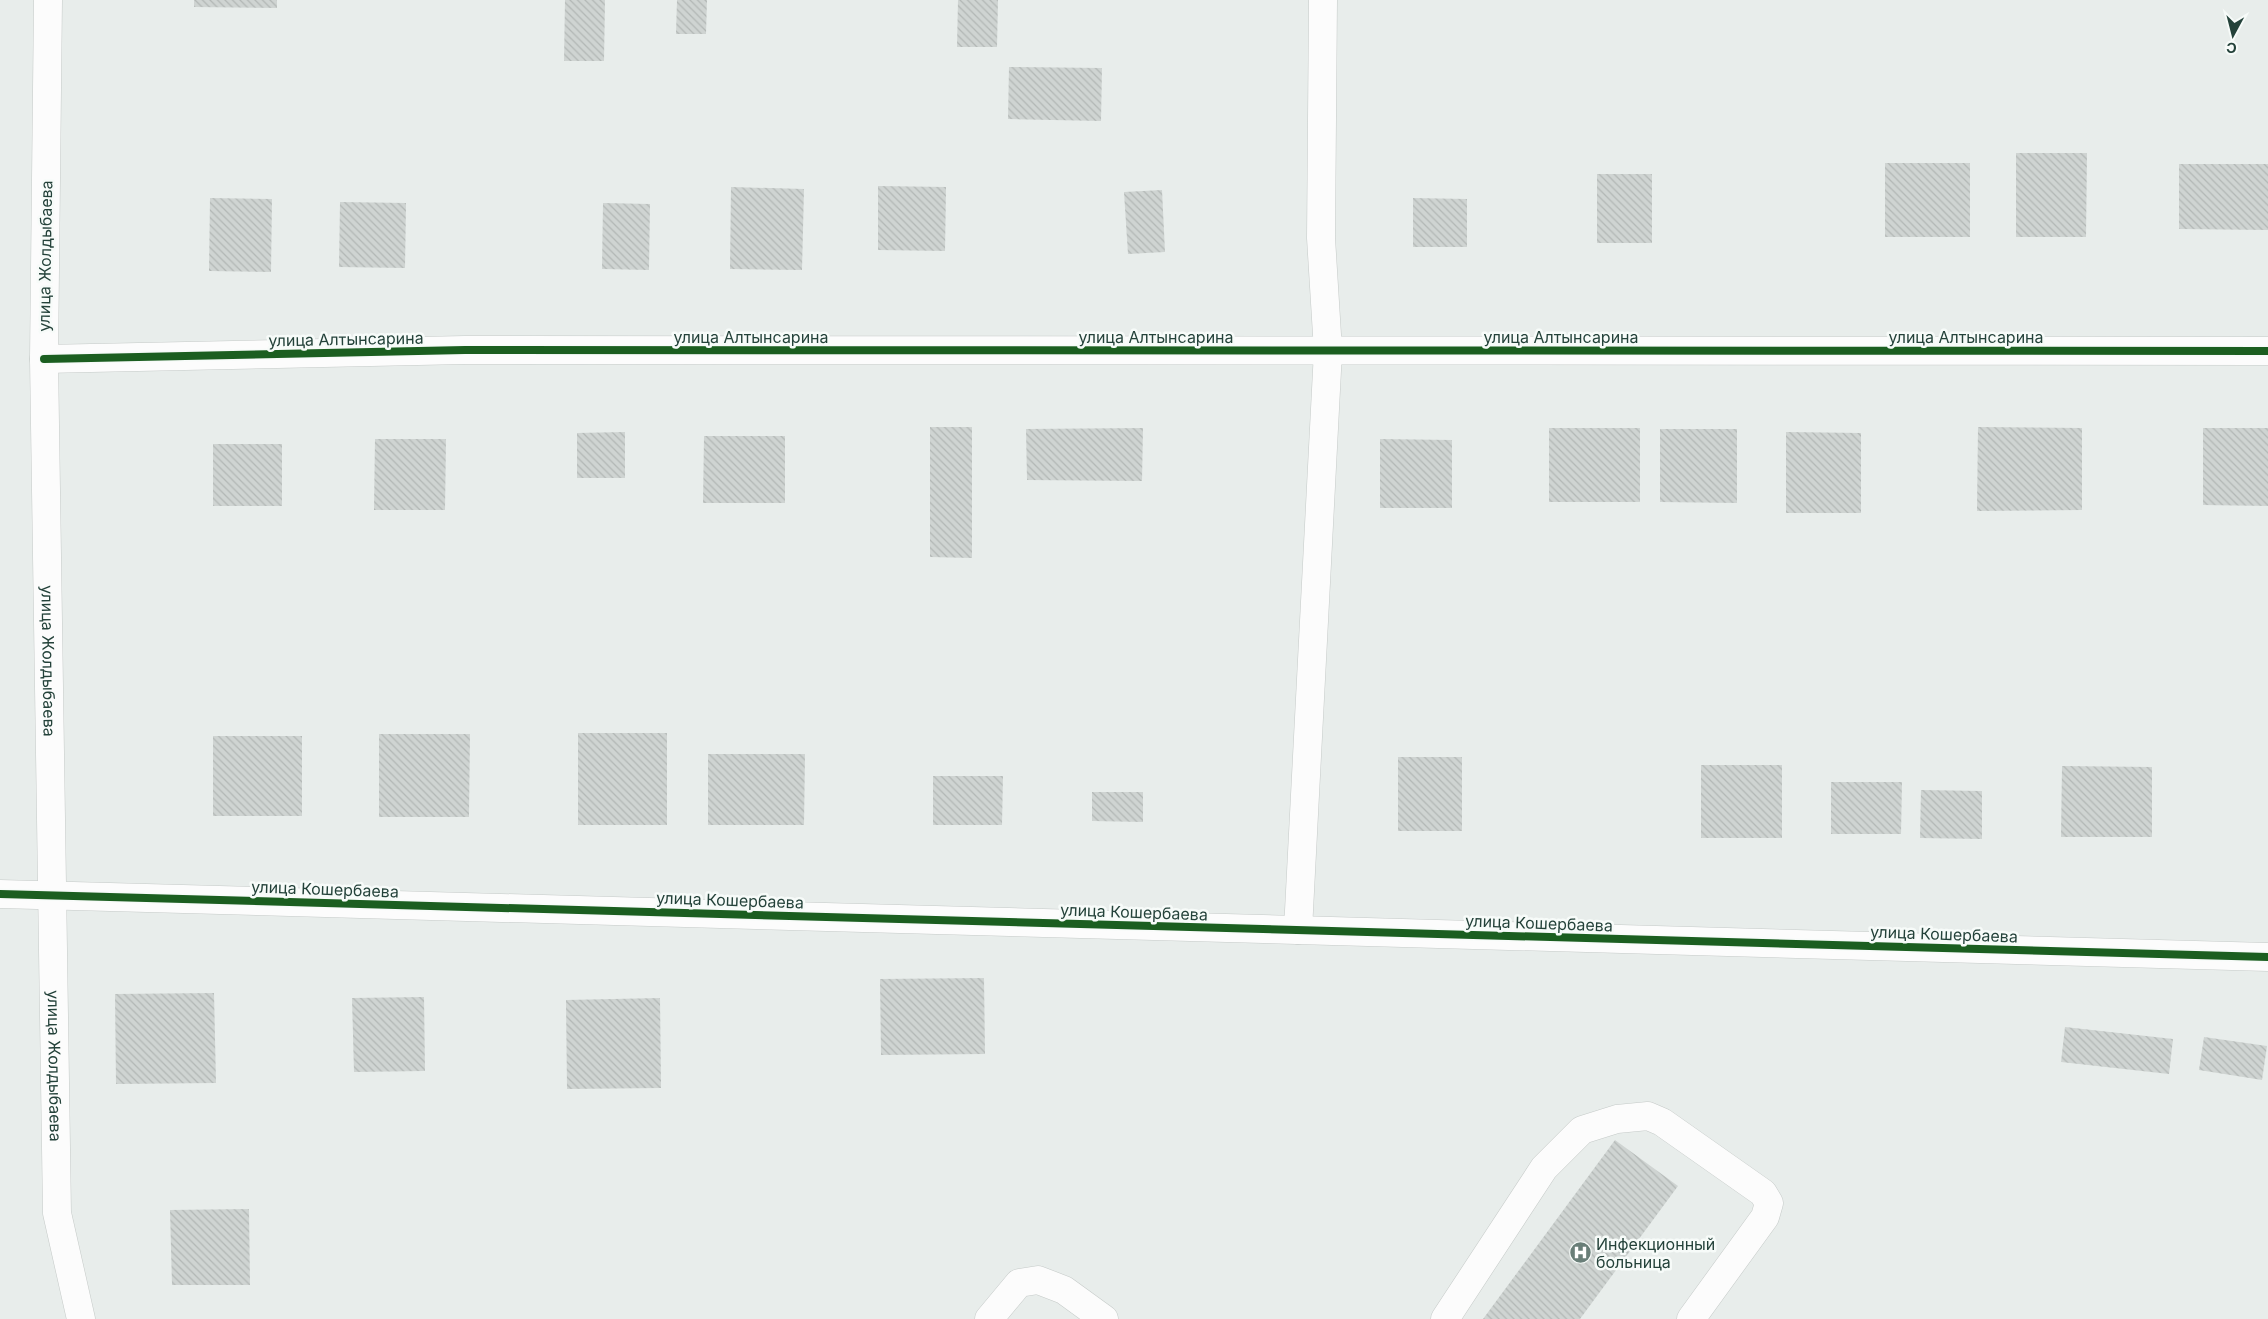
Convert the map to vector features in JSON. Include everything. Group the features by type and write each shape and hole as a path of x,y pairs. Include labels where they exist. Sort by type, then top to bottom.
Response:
{"street":[{"name":"улица Жолдыбаева","path":"48,0 44,359 57,1213 81,1319"},
{"path":"1298,930 1328,351 1322,238 1323,0"},
{"name":"улица Алтынсарина","path":"44,359 465,350 2268,351"},
{"name":"улица Кошербаева","path":"0,894 2268,957"},
{"path":"1445,1319 1544,1168 1582,1130 1616,1119 1648,1116 1662,1122 1763,1193 1769,1203 1765,1217 1692,1319"},
{"path":"989,1319 1018,1283 1038,1280 1064,1290 1104,1319"}],"building":[{"path":"194,0 277,0 277,8 194,7"},
{"path":"565,0 605,0 604,61 564,61"},
{"path":"677,0 707,0 706,34 676,34"},
{"path":"958,0 998,0 997,47 957,47"},
{"path":"1009,67 1102,68 1101,121 1008,119"},
{"path":"2016,153 2087,153 2086,237 2016,237"},
{"path":"1885,163 1970,163 1970,237 1885,237"},
{"path":"2179,164 2268,164 2268,230 2179,229"},
{"path":"1597,174 1652,174 1652,243 1597,243"},
{"path":"878,186 946,187 945,251 878,250"},
{"path":"731,187 804,189 802,270 730,269"},
{"path":"1162,190 1165,252 1128,254 1124,192"},
{"path":"210,198 272,199 271,272 209,271"},
{"path":"1413,198 1467,199 1467,247 1413,247"},
{"path":"340,202 406,203 405,268 339,267"},
{"path":"603,203 650,204 649,270 602,269"},
{"path":"930,427 972,427 972,558 930,557"},
{"path":"1978,427 2082,428 2082,510 1977,511"},
{"path":"1143,428 1142,481 1027,480 1026,429"},
{"path":"1549,428 1640,428 1640,502 1549,502"},
{"path":"2203,428 2268,428 2268,506 2203,505"},
{"path":"1660,429 1737,429 1737,503 1660,502"},
{"path":"625,432 625,478 577,478 577,433"},
{"path":"1786,432 1861,433 1861,513 1786,513"},
{"path":"704,436 785,436 785,503 703,503"},
{"path":"375,439 446,439 445,510 374,510"},
{"path":"1380,439 1452,440 1452,508 1380,508"},
{"path":"213,444 282,444 282,506 213,506"},
{"path":"578,733 667,733 667,825 578,825"},
{"path":"379,734 470,734 469,817 379,817"},
{"path":"213,736 302,736 302,816 213,816"},
{"path":"708,754 805,754 804,825 708,825"},
{"path":"1398,757 1462,757 1462,831 1398,831"},
{"path":"1701,765 1782,765 1782,838 1701,838"},
{"path":"2062,766 2152,767 2152,837 2061,837"},
{"path":"933,776 1003,776 1002,825 933,825"},
{"path":"1831,782 1902,782 1901,834 1831,834"},
{"path":"1921,790 1982,791 1982,839 1920,838"},
{"path":"1092,792 1143,792 1143,822 1092,821"},
{"path":"984,978 985,1054 881,1055 880,979"},
{"path":"214,993 216,1083 116,1084 115,994"},
{"path":"424,997 425,1071 354,1072 352,998"},
{"path":"660,998 661,1088 567,1089 566,1000"},
{"path":"2065,1027 2173,1039 2169,1074 2061,1062"},
{"path":"2204,1037 2267,1046 2262,1080 2199,1070"},
{"name":"Инфекционный больница","path":"1615,1140 1678,1186 1580,1319 1483,1319"},
{"path":"249,1209 250,1285 172,1285 170,1210"}],"cycle path":[{"path":"44,359 465,350 2268,351"},
{"path":"0,894 2268,957"}],"place":[{"name":"Инфекционный больница","path":"1580,1253"}]}
